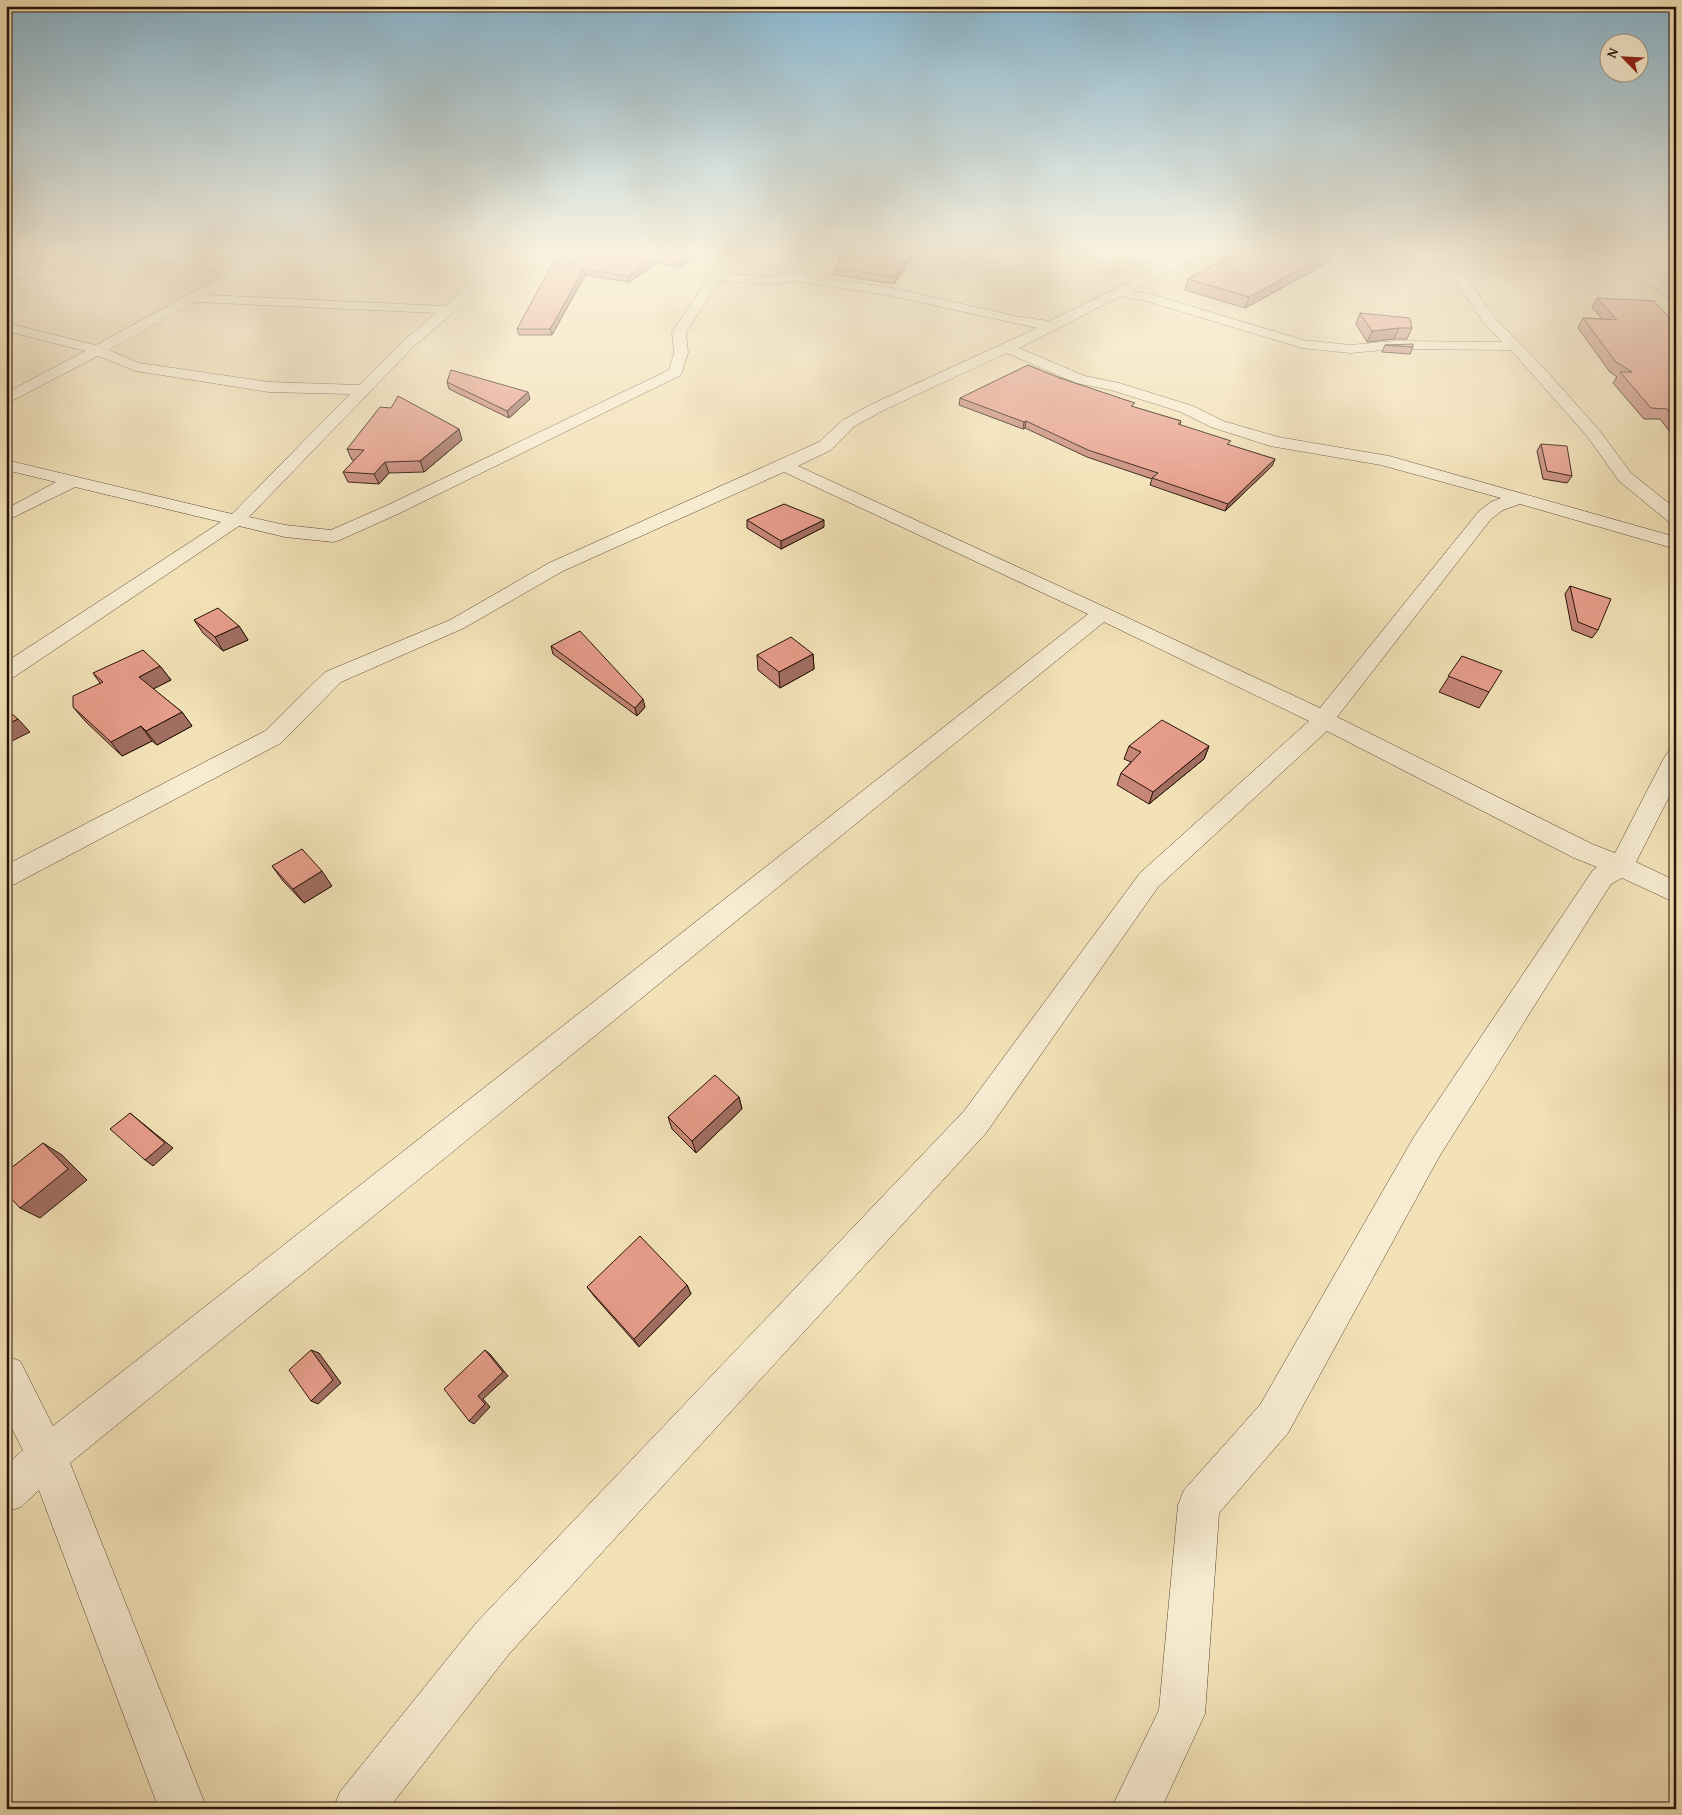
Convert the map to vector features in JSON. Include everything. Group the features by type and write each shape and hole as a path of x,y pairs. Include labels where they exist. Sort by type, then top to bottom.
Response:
{"street":[{"path":"37,335 98,350 136,367 269,387 364,390"},
{"path":"6,399 126,335"},
{"path":"6,672 236,520 419,335"},
{"path":"6,465 236,520 285,530 333,536 394,509 676,372 681,353 679,335"},
{"path":"6,877 273,737 333,677 457,624 556,567 825,446 849,423 878,407 1035,335"},
{"path":"1271,335 1302,344 1350,349 1394,345 1515,346"},
{"path":"1503,335 1537,369 1593,434 1625,477 1676,518"},
{"path":"1008,348 1081,380 1114,386 1168,403 1186,409 1217,424 1267,439 1383,460 1676,543"},
{"path":"784,466 1102,613 1323,719 1584,851 1621,866 1676,893"},
{"path":"6,516 72,481"},
{"path":"357,1809 493,1638 975,1122 1149,880 1313,732 1485,516 1497,506 1519,498"},
{"path":"6,1492 47,1456 1102,613"},
{"path":"1135,1809 1182,1714 1199,1504 1274,1419 1427,1146 1602,877 1621,866 1676,758"},
{"path":"6,1375 47,1456 183,1809"}],"building":[{"path":"1596,335 1676,335 1676,361 1671,366 1676,372 1676,420 1667,409 1651,408 1620,372 1632,372 1616,362"},
{"path":"1413,344 1413,347 1385,345"},
{"path":"1028,365 1060,378 1135,403 1131,406 1181,421 1178,424 1231,441 1227,444 1275,459 1228,504 1152,478 1158,473 1088,450 1026,421 1024,422 960,398"},
{"path":"451,370 528,392 507,411 447,382"},
{"path":"398,396 459,429 420,461 385,462 374,474 343,472 364,450 347,449 380,407 391,408"},
{"path":"1541,444 1567,446 1572,476 1547,471"},
{"path":"784,504 824,520 781,541 747,520"},
{"path":"1570,586 1611,599 1598,630 1578,622"},
{"path":"218,608 239,626 215,637 194,620"},
{"path":"580,631 643,699 635,708 551,646"},
{"path":"791,637 813,654 779,672 757,655"},
{"path":"143,650 160,666 139,677 182,712 146,731 141,726 111,742 73,707 73,696 103,682 93,673"},
{"path":"1462,656 1502,671 1489,692 1448,676"},
{"path":"6,709 18,719 6,725"},
{"path":"1162,720 1209,746 1153,792 1121,773 1141,752 1129,746"},
{"path":"302,849 322,871 293,889 272,866"},
{"path":"715,1075 739,1097 692,1141 668,1117"},
{"path":"130,1113 165,1143 145,1160 110,1129"},
{"path":"43,1143 68,1169 20,1208 6,1193 6,1172"},
{"path":"640,1236 687,1285 634,1339 587,1287"},
{"path":"311,1350 333,1380 311,1401 289,1370"},
{"path":"485,1350 503,1372 478,1396 485,1404 469,1421 444,1389"}]}
